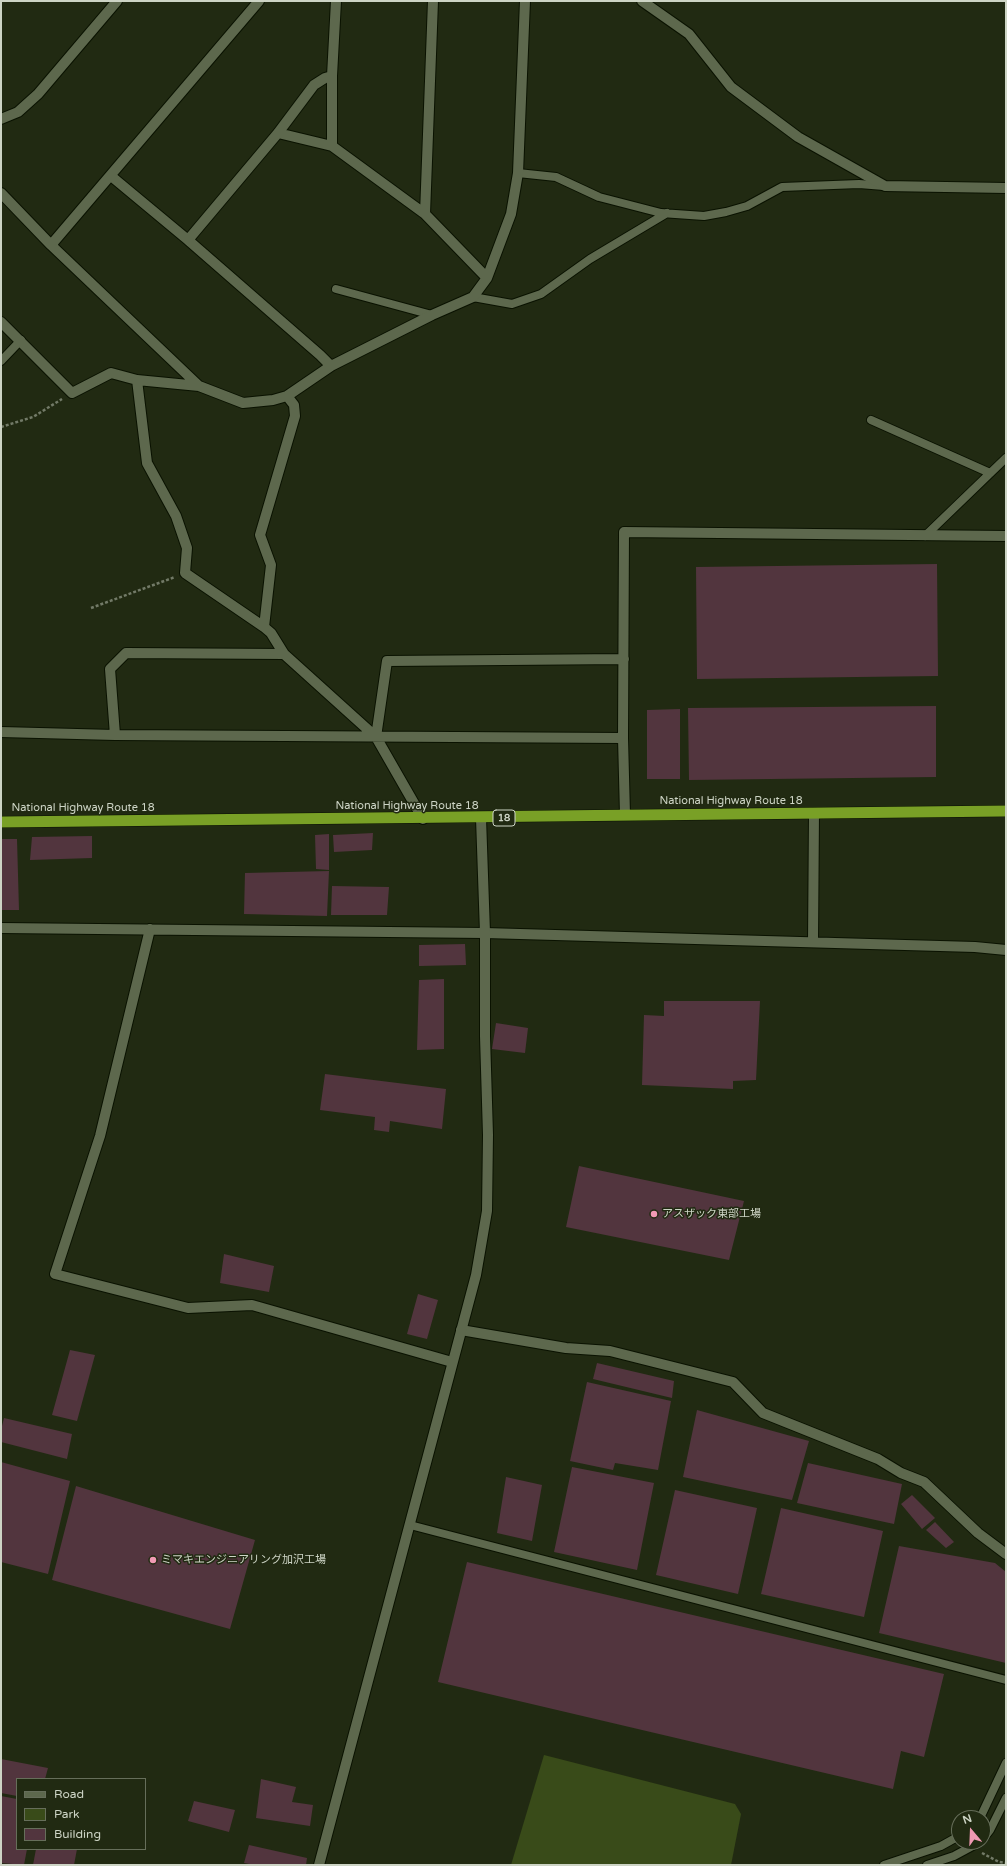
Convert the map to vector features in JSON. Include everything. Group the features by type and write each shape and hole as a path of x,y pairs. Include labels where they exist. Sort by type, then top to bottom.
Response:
{"highway":[{"name":"National Highway Route 18","path":"1,822 422,819 625,814 1006,812"}],"street":[{"path":"1,119 18,112 38,94 117,1"},
{"path":"51,245 259,1"},
{"path":"332,146 332,76 336,1"},
{"path":"424,214 433,1"},
{"path":"1,322 21,340 72,393 111,373 137,380 199,386 243,403 273,400 287,396 331,366 432,315 473,297 487,278 511,214 518,173 525,1"},
{"path":"642,1 689,34 731,87 798,137 885,186 1006,188"},
{"path":"188,240 278,133 314,85 325,78 332,76"},
{"path":"278,133 332,146 424,214 487,278"},
{"path":"111,176 188,240 331,366"},
{"path":"1,193 51,245 199,386"},
{"path":"137,380 147,463 178,522 187,548 185,573 271,633 284,654 376,737 422,819"},
{"path":"264,627 271,564 260,535 295,416 294,405 287,396"},
{"path":"625,814 623,738 624,532 1006,536"},
{"path":"115,734 110,669 126,653 284,654"},
{"path":"376,737 387,661 624,659"},
{"path":"1,732 376,737 623,738"},
{"path":"812,942 814,813"},
{"path":"319,1865 476,1274 487,1211 488,1135 485,1036 486,933 481,818"},
{"path":"1,928 486,933 976,947 1006,950"},
{"path":"150,929 100,1136 55,1274 188,1308 252,1305 452,1362"},
{"path":"461,1330 566,1348 610,1351 733,1382 763,1413 878,1459 901,1473 924,1482 978,1533 1006,1554"}],"lane":[{"path":"518,173 556,177 599,197 667,213 704,216 747,206 782,187 860,184 885,186"},
{"path":"473,297 512,304 541,294 590,259 667,213"},
{"path":"336,289 432,315"},
{"path":"1,360 21,340"},
{"path":"871,420 990,473"},
{"path":"925,536 1006,458"},
{"path":"410,1525 1006,1680"},
{"path":"984,1810 1006,1763"},
{"path":"991,1828 1006,1798"},
{"path":"884,1865 941,1846 951,1840"},
{"path":"927,1865 954,1856 965,1850"}],"path":[{"path":"1,427 33,417 72,393"},
{"path":"91,608 185,573"},
{"path":"977,1850 999,1862 1006,1863"}],"green space":[{"path":"544,1755 735,1804 741,1814 731,1865 511,1865"}],"building":[{"path":"937,564 938,676 697,679 696,567"},
{"path":"936,706 936,777 689,780 688,708"},
{"path":"680,709 680,779 647,779 647,710"},
{"path":"373,833 372,850 334,852 333,835"},
{"path":"329,834 329,870 316,869 315,835"},
{"path":"92,836 92,858 30,860 32,837"},
{"path":"1,839 17,839 19,910 1,910"},
{"path":"329,871 327,916 244,914 245,873"},
{"path":"332,886 389,887 387,915 331,915"},
{"path":"465,944 466,965 419,966 419,945"},
{"path":"444,979 444,1049 417,1050 419,980"},
{"path":"664,1001 760,1001 756,1080 733,1081 733,1089 642,1085 644,1015 664,1016"},
{"path":"496,1023 528,1028 525,1053 492,1049"},
{"path":"325,1074 446,1089 442,1129 390,1121 389,1132 374,1130 375,1117 320,1110"},
{"name":"アスザック東部工場","path":"579,1166 744,1201 729,1260 566,1227"},
{"path":"224,1254 274,1266 269,1292 220,1283"},
{"path":"418,1294 438,1300 427,1339 407,1334"},
{"path":"70,1350 95,1355 77,1421 52,1415"},
{"path":"597,1363 674,1381 672,1398 593,1379"},
{"path":"587,1382 671,1401 658,1470 615,1463 613,1470 570,1461"},
{"path":"697,1410 809,1441 792,1500 683,1477"},
{"path":"4,1418 72,1434 67,1459 1,1442 1,1430"},
{"path":"1,1462 70,1481 48,1574 1,1562"},
{"path":"808,1463 902,1484 894,1524 797,1503"},
{"path":"572,1467 654,1483 637,1570 554,1552"},
{"path":"506,1477 542,1485 532,1541 497,1533"},
{"name":"ミマキエンジニアリング加沢工場","path":"76,1486 255,1540 230,1629 52,1580"},
{"path":"675,1490 757,1508 738,1594 656,1575"},
{"path":"912,1495 935,1518 922,1529 901,1504"},
{"path":"781,1508 883,1531 864,1617 761,1594"},
{"path":"935,1522 954,1542 946,1548 926,1530"},
{"path":"899,1546 995,1563 1006,1572 1006,1663 879,1633"},
{"path":"467,1562 944,1674 924,1757 901,1751 893,1789 438,1682"},
{"path":"1,1759 48,1768 45,1778 16,1778 16,1796 1,1793"},
{"path":"261,1779 296,1787 292,1802 313,1805 310,1826 256,1818"},
{"path":"1,1796 16,1799 16,1850 27,1850 24,1865 1,1863"},
{"path":"194,1801 235,1810 229,1832 188,1821"},
{"path":"249,1845 307,1858 306,1865 255,1865 244,1863"},
{"path":"36,1850 77,1850 74,1865 33,1865"}],"place":[{"name":"アスザック東部工場","path":"654,1214"},
{"name":"ミマキエンジニアリング加沢工場","path":"153,1560"}]}
